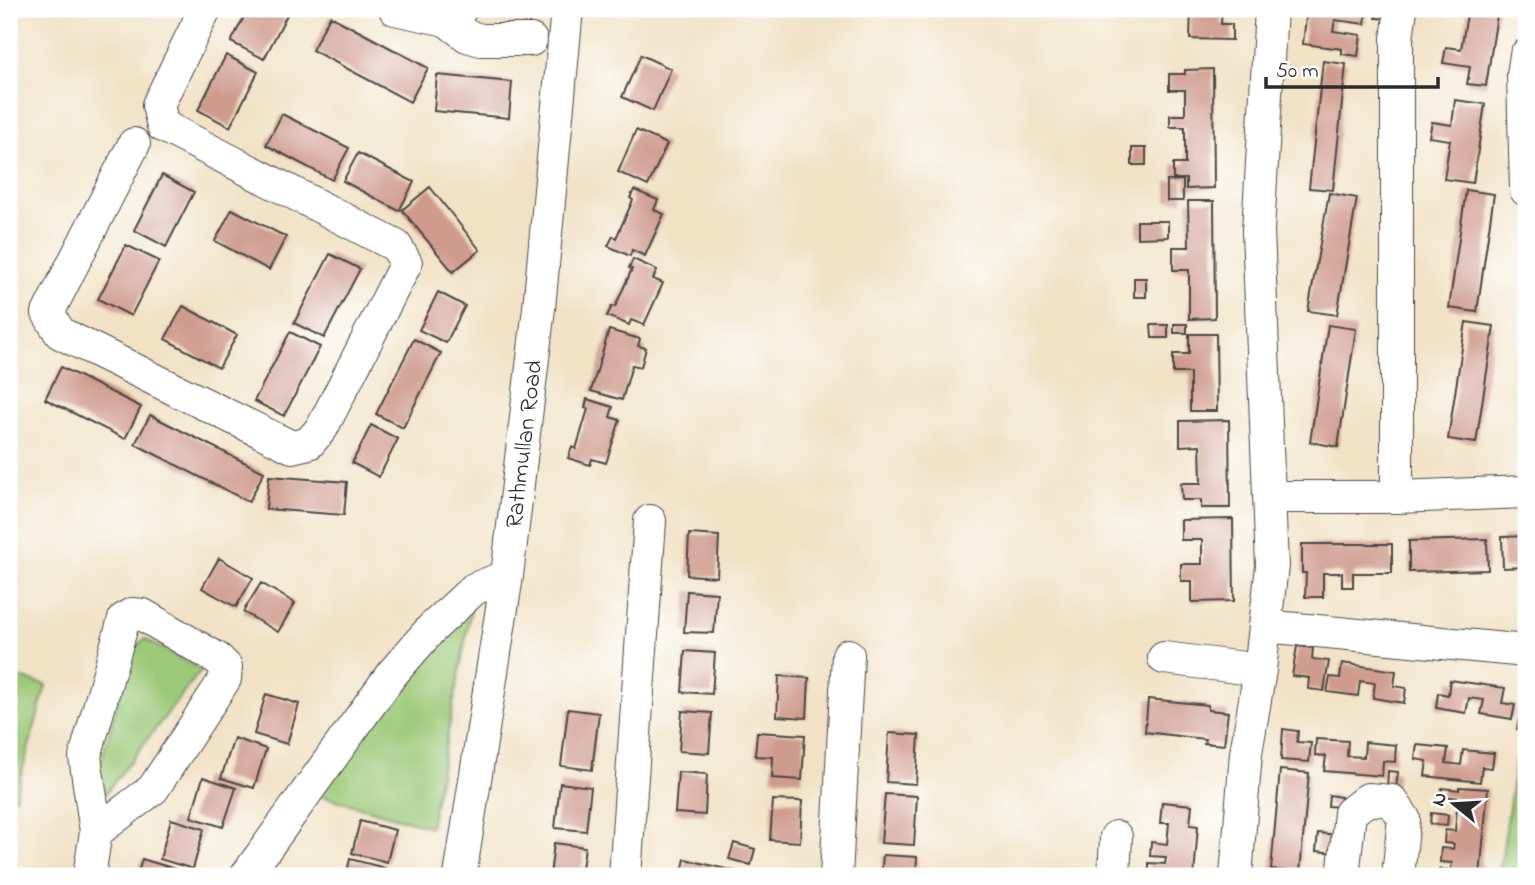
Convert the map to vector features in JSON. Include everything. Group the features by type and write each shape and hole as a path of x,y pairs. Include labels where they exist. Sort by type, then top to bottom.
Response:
{"street":[{"path":"134,144 48,313 60,333 292,447 309,443 322,428 406,263 396,246 163,126 158,106 205,9"},
{"path":"395,9 453,14 467,36 481,40 531,40"},
{"name":"Rathmullan Road","path":"460,876 507,576 540,308 567,9"},
{"path":"1245,875 1246,753 1260,670 1272,566 1258,231 1271,9"},
{"path":"1397,497 1397,39 1401,9"},
{"path":"1526,55 1526,190"},
{"path":"1269,497 1397,497 1526,492"},
{"path":"625,876 650,521"},
{"path":"246,876 391,676 431,629 474,589 507,576"},
{"path":"89,876 96,832 85,757 124,620 132,614 144,615 218,659 226,667 225,679 153,789 96,832"},
{"path":"1265,626 1526,651"},
{"path":"836,876 848,655"},
{"path":"1164,658 1260,670"},
{"path":"1343,876 1350,813 1368,799 1392,801 1402,812 1404,818 1398,876"},
{"path":"1114,876 1116,837"}],"green space":[{"path":"472,605 430,827 318,795 374,712"},
{"path":"145,639 201,670 105,794 96,782 131,650"},
{"path":"9,675 46,685 15,798 9,796"},
{"path":"1523,751 1526,752 1526,876 1499,876 1516,760"}],"building":[{"path":"248,9 290,9 264,59 231,42"},
{"path":"1191,9 1222,9 1221,24 1232,24 1232,40 1190,39"},
{"path":"1307,9 1367,9 1365,24 1335,20 1333,31 1361,35 1358,56 1342,54 1342,49 1303,44"},
{"path":"1468,9 1498,9 1486,86 1467,84 1470,67 1443,63 1446,47 1461,49"},
{"path":"1377,10 1396,11 1395,19 1376,18"},
{"path":"330,16 428,68 410,102 312,50"},
{"path":"226,55 258,72 230,127 198,110"},
{"path":"641,55 671,69 653,111 622,97"},
{"path":"1323,61 1346,64 1333,190 1309,188"},
{"path":"1213,69 1214,188 1186,189 1186,179 1173,179 1173,164 1185,164 1185,127 1170,127 1170,115 1185,115 1185,90 1169,90 1169,74 1185,74 1185,70"},
{"path":"437,75 512,82 509,118 434,111"},
{"path":"1455,100 1485,104 1473,183 1444,179 1450,140 1429,137 1432,122 1452,125"},
{"path":"282,114 349,148 332,180 266,145"},
{"path":"636,130 667,144 648,186 618,172"},
{"path":"1132,148 1146,148 1146,165 1132,165"},
{"path":"358,153 414,182 399,211 343,181"},
{"path":"162,175 194,192 166,247 134,230"},
{"path":"1183,180 1183,201 1167,201 1167,181"},
{"path":"430,187 480,250 453,272 402,210"},
{"path":"634,190 658,200 654,210 664,214 645,256 632,250 630,256 608,246 613,236 616,238 633,200 630,198"},
{"path":"1466,190 1494,194 1477,312 1449,308"},
{"path":"1329,193 1357,198 1337,315 1308,311"},
{"path":"1188,201 1214,201 1215,318 1189,319 1189,270 1173,270 1173,247 1189,247"},
{"path":"232,209 286,237 269,270 215,241"},
{"path":"1137,221 1168,221 1168,237 1137,238"},
{"path":"126,245 159,261 131,316 98,299"},
{"path":"330,254 360,269 324,338 294,323"},
{"path":"633,259 657,270 653,279 663,283 644,325 631,320 629,325 607,316 612,306 615,307 632,269 629,268"},
{"path":"1134,278 1146,278 1146,297 1134,297"},
{"path":"438,292 465,306 446,343 419,330"},
{"path":"183,306 237,335 219,368 165,339"},
{"path":"1466,322 1494,326 1476,443 1448,439"},
{"path":"1174,324 1187,324 1187,333 1174,333"},
{"path":"1151,325 1168,325 1168,338 1152,338"},
{"path":"1328,325 1356,329 1338,447 1310,442"},
{"path":"609,330 640,339 638,346 646,348 641,367 632,365 622,400 591,391"},
{"path":"290,332 320,347 284,416 254,401"},
{"path":"1189,334 1216,334 1217,411 1190,411 1190,373 1173,373 1173,354 1189,354"},
{"path":"414,339 441,353 403,428 376,414"},
{"path":"61,367 141,407 125,439 45,399"},
{"path":"587,399 613,407 610,417 620,420 606,463 592,459 590,465 568,458 572,447 576,449 588,409 585,408"},
{"path":"150,415 264,472 249,502 135,444"},
{"path":"1229,420 1230,508 1201,508 1201,500 1182,500 1181,483 1201,483 1200,445 1180,446 1180,421"},
{"path":"371,425 398,439 379,477 352,463"},
{"path":"269,476 347,482 344,515 266,509"},
{"path":"1233,519 1234,601 1192,602 1192,581 1181,581 1181,564 1202,564 1202,540 1181,540 1181,520"},
{"path":"689,534 719,536 717,577 687,575"},
{"path":"1526,536 1526,567 1503,568 1502,537"},
{"path":"1487,539 1488,570 1409,572 1409,541"},
{"path":"1302,544 1392,544 1392,573 1353,573 1353,587 1342,587 1342,573 1323,573 1323,597 1305,597 1306,573 1302,573"},
{"path":"219,558 253,578 236,607 202,588"},
{"path":"261,583 295,603 278,632 243,612"},
{"path":"687,591 717,593 714,633 684,632"},
{"path":"1297,646 1313,648 1312,659 1329,661 1324,691 1308,689 1309,678 1292,676"},
{"path":"685,651 715,653 712,694 682,692"},
{"path":"1342,663 1396,671 1394,686 1406,688 1404,703 1373,698 1375,683 1360,681 1358,696 1327,692 1330,677 1340,678"},
{"path":"779,676 809,678 807,718 777,716"},
{"path":"1450,680 1505,688 1502,703 1515,705 1512,719 1481,714 1484,700 1469,698 1466,713 1436,708 1438,693 1448,695"},
{"path":"266,694 299,704 287,744 254,734"},
{"path":"1148,699 1208,705 1208,710 1228,712 1224,745 1204,743 1205,739 1145,732"},
{"path":"1522,702 1526,703 1526,731 1517,729"},
{"path":"568,709 599,713 592,770 561,766"},
{"path":"682,711 712,713 709,753 679,751"},
{"path":"1283,729 1298,731 1297,742 1311,743 1309,762 1281,760"},
{"path":"757,732 805,735 802,780 772,778 773,757 755,756"},
{"path":"889,733 919,735 916,784 886,782"},
{"path":"234,738 266,749 254,788 221,778"},
{"path":"1316,739 1348,741 1347,756 1364,757 1365,742 1396,745 1395,762 1383,761 1382,776 1324,771 1326,756 1315,755"},
{"path":"1417,745 1448,748 1446,763 1461,765 1463,750 1494,753 1492,768 1482,767 1480,782 1425,776 1427,761 1415,759"},
{"path":"1280,770 1309,773 1300,872 1271,870"},
{"path":"1388,771 1398,772 1396,789 1387,789"},
{"path":"678,772 707,774 705,815 675,813"},
{"path":"203,777 236,788 223,827 191,817"},
{"path":"560,783 591,787 586,831 555,828"},
{"path":"1459,787 1488,789 1480,876 1438,876 1439,869 1451,870 1452,863 1440,862 1441,848 1453,849 1454,844 1444,843 1445,830 1455,831 1458,798 1441,796 1442,788 1459,790"},
{"path":"885,794 917,796 914,845 881,843"},
{"path":"1329,795 1341,797 1340,807 1328,806"},
{"path":"773,800 802,801 800,842 770,840"},
{"path":"1162,802 1192,805 1190,825 1198,826 1194,876 1149,874 1149,863 1165,864 1166,857 1150,856 1151,842 1167,844 1169,823 1160,823"},
{"path":"1431,813 1448,815 1447,826 1430,824"},
{"path":"171,819 204,829 193,869 160,859"},
{"path":"360,821 395,830 387,862 352,853"},
{"path":"1318,833 1336,835 1335,853 1316,851"},
{"path":"554,843 585,847 581,876 550,876"},
{"path":"734,843 755,849 751,865 729,859"},
{"path":"883,855 917,857 916,876 881,876"},
{"path":"142,859 175,869 172,876 137,876"},
{"path":"350,859 385,868 383,876 346,876"},
{"path":"685,859 750,875 681,876"}]}
